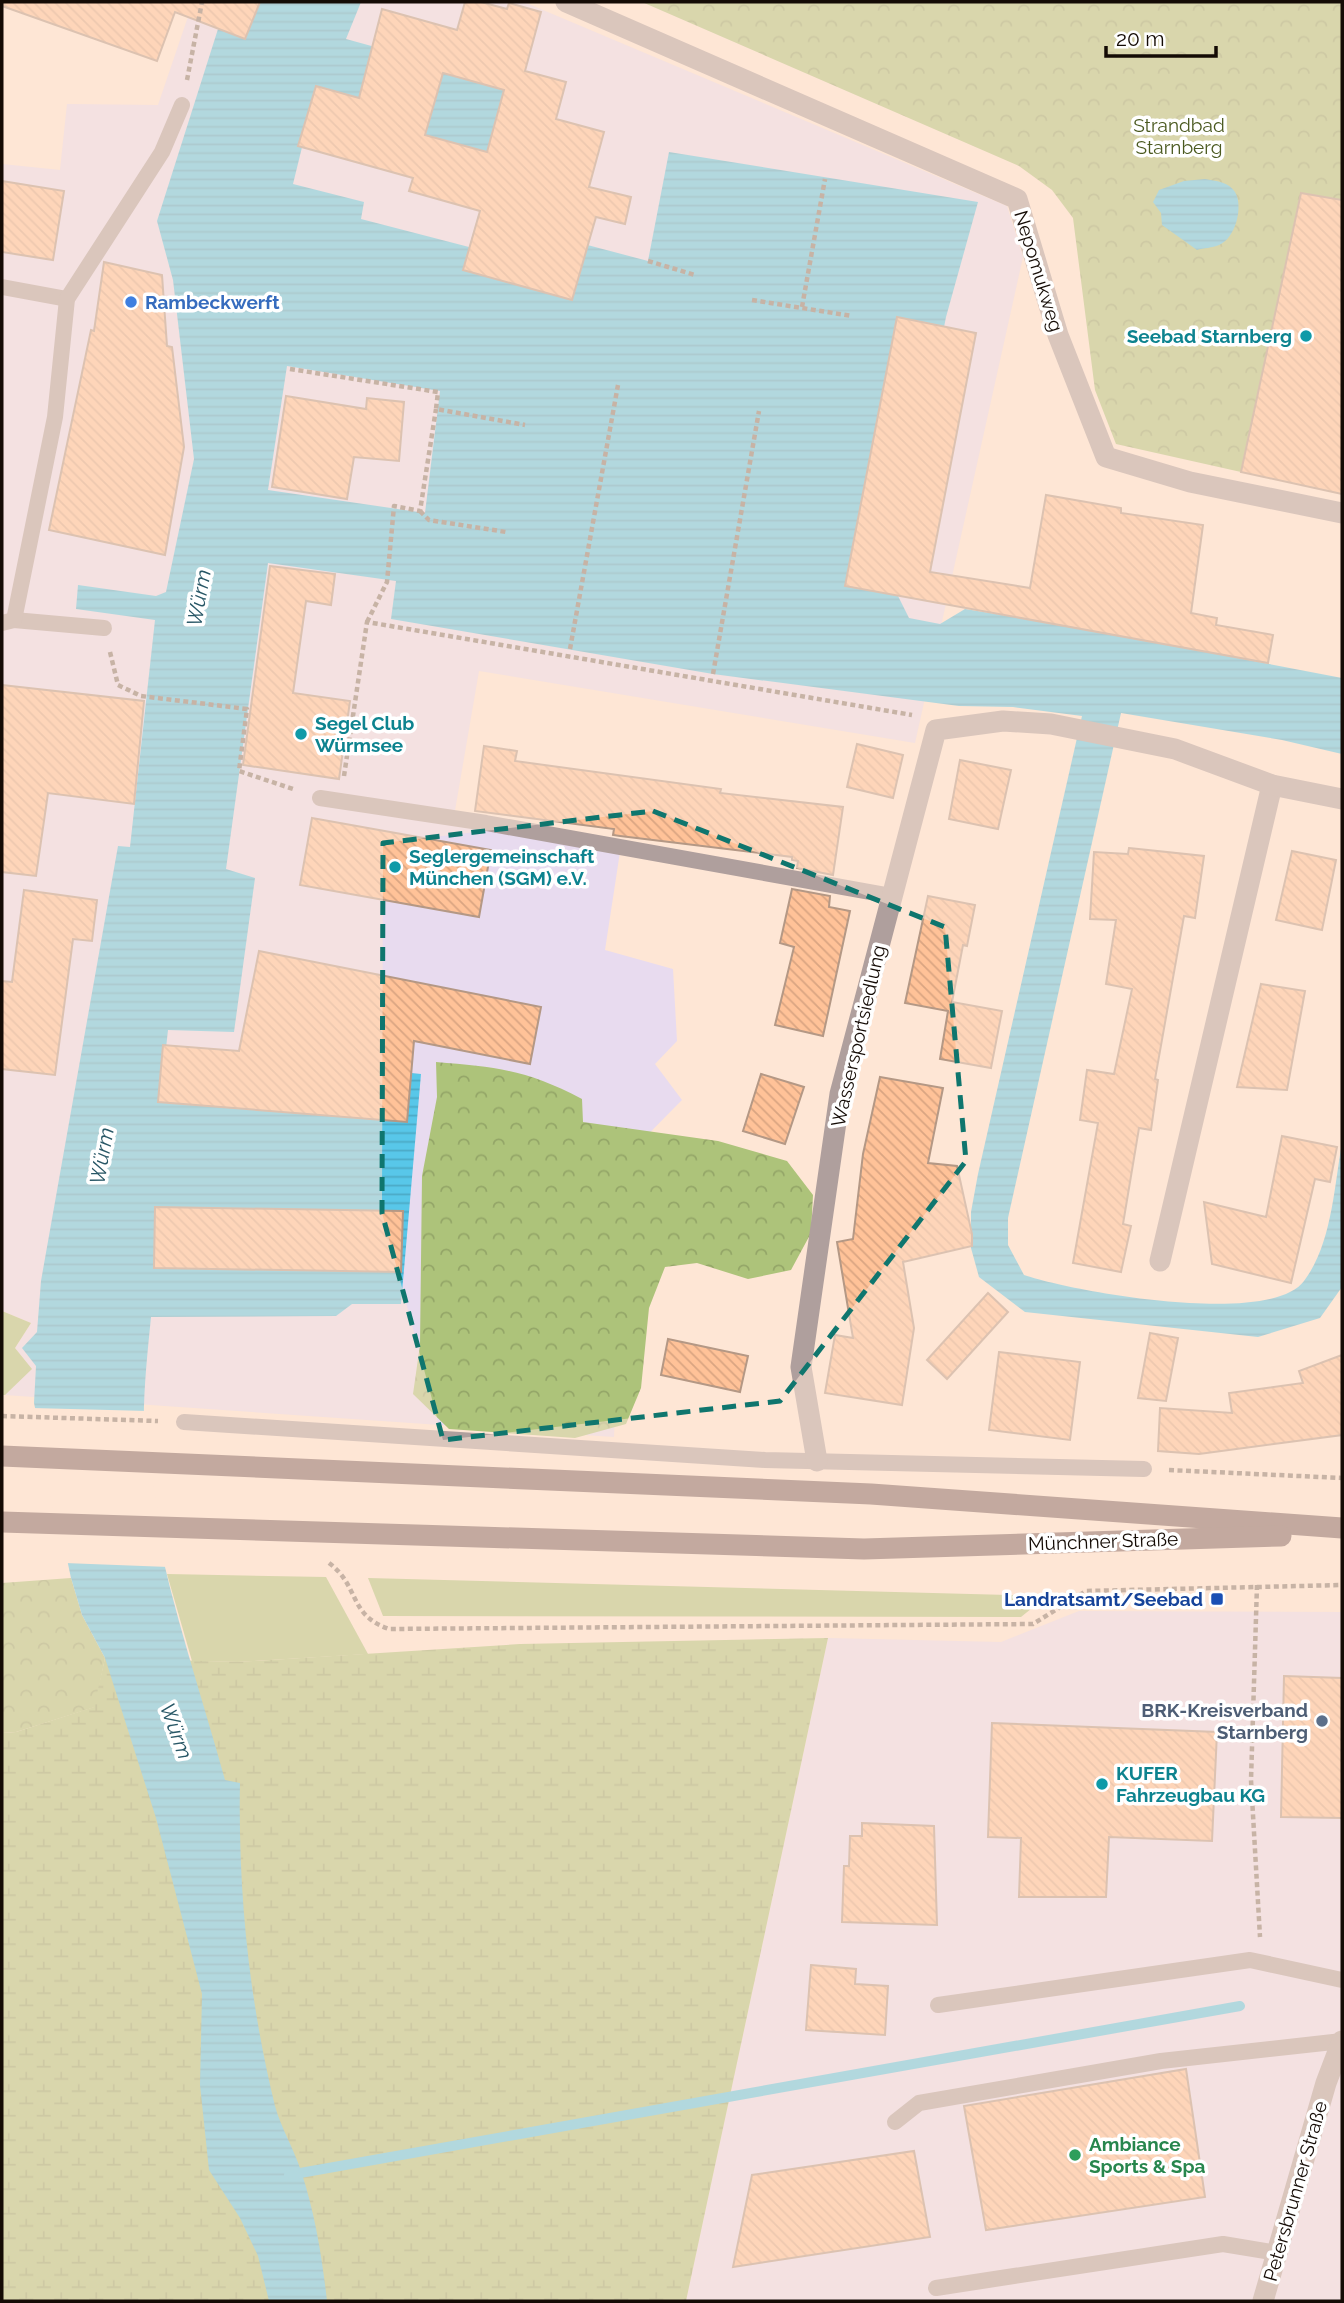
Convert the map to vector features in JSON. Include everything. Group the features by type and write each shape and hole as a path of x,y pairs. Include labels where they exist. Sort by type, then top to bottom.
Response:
{"main road":[{"name":"Münchner Straße","path":"2,1456 871,1494 1342,1528"},
{"name":"Münchner Straße","path":"9,1522 864,1549 1342,1534"}],"street":[{"name":"Nepomukweg","path":"566,2 1017,199 1058,335 1107,457 1190,482 1342,513"},
{"path":"936,730 1003,721 1051,724 1186,753 1272,785 1342,799"},
{"name":"Wassersportsiedlung","path":"817,1461 801,1367 840,1094 936,730"},
{"path":"1160,1261 1272,785"},
{"name":"Petersbrunner Straße","path":"1263,2301 1326,2083 1342,2041"}],"lane":[{"path":"104,628 8,621 55,417 67,299 162,152 182,105"},
{"path":"2,287 67,299"},
{"path":"320,798 486,823 892,896"},
{"path":"184,1422 765,1460 1144,1469"},
{"path":"938,2006 1250,1960 1342,1980"},
{"path":"895,2122 919,2103 1161,2061 1342,2041"},
{"path":"936,2288 1223,2244 1277,2253"}],"path":[{"path":"182,105 202,2"},
{"path":"802,307 825,180"},
{"path":"648,261 695,275"},
{"path":"752,300 852,316"},
{"path":"290,369 438,392 420,511"},
{"path":"570,649 618,385"},
{"path":"436,409 525,425"},
{"path":"713,674 759,411"},
{"path":"340,801 367,622 387,582 394,506 420,511 429,520 506,532"},
{"path":"367,622 915,715 936,730"},
{"path":"118,685 141,696 247,709 239,771 320,798"},
{"path":"2,1416 184,1422"},
{"path":"1144,1469 1342,1478"},
{"path":"318,1562 329,1563 342,1572 362,1613 372,1623 389,1629 1033,1624 1086,1591 1257,1585 1342,1586"},
{"path":"1257,1585 1251,1780 1260,1942"}],"highlighted area":[{"path":"653,811 945,927 966,1161 780,1401 443,1440 382,1213 383,843"}],"shaded area":[{"path":"193,2 524,2 1007,206 1023,257 915,743 479,671 453,822 620,852 605,950 673,969 677,1041 655,1064 682,1100 599,1184 621,1239 614,1437 5,1395 31,1369 15,1348 31,1323 2,1311 2,164 60,170 67,104 158,105"},
{"path":"1079,1611 1342,1612 1342,2301 686,2301 828,1638 1001,1642"}],"green space":[{"name":"Strandbad Starnberg","path":"642,2 1342,2 1342,200 1301,193 1241,472 1116,444 1095,390 1073,218 1052,190 1019,166"},
{"path":"436,1062 495,1068 545,1082 582,1099 583,1122 718,1141 787,1161 813,1195 811,1233 791,1270 748,1279 697,1263 665,1267 649,1308 641,1388 626,1424 575,1438 449,1429 413,1394 420,1345 422,1176 437,1097"},
{"path":"2,1311 31,1323 15,1348 32,1369 5,1395 2,1395"},
{"path":"167,1574 326,1577 368,1654 238,1662 192,1661"},
{"path":"71,1578 82,1615 105,1658 95,1707 16,1732 2,1733 2,1583"},
{"path":"368,1578 1047,1596 1021,1617 383,1616"},
{"path":"828,1638 686,2301 2,2301 2,1733 16,1732 94,1707 105,1658 238,1662 520,1644"}],"water":[{"name":"Würm","path":"260,2 361,2 346,39 448,67 515,64 478,189 304,139 293,184 364,202 361,219 469,247 478,216 648,261 669,152 978,202 946,317 893,586 909,618 940,624 965,609 1072,626 1342,678 1342,754 1282,740 1121,713 1008,1218 1008,1245 1024,1275 1084,1290 1170,1302 1253,1302 1284,1295 1304,1281 1313,1266 1326,1233 1342,1143 1342,1287 1320,1318 1258,1337 1025,1312 979,1277 971,1248 971,1212 1082,716 1013,707 959,706 713,674 391,619 396,581 268,563 226,869 255,878 234,1032 168,1030 166,1048 421,1074 401,1304 352,1304 336,1316 151,1317 144,1394 144,1433 153,1510 180,1626 225,1780 240,1783 243,1905 258,2026 275,2106 298,2163 310,2203 327,2301 269,2301 258,2256 240,2218 209,2170 200,2085 202,1994 156,1818 105,1658 82,1615 71,1578 34,1403 36,1366 22,1348 37,1332 41,1281 118,846 130,847 155,620 76,609 78,585 156,596 166,592 194,459 173,280 157,221 218,29 245,39","holes":["287,366 440,391 425,513 268,490"]},
{"path":"1205,179 1229,186 1238,198 1239,206 1233,230 1225,242 1197,250 1162,225 1161,213 1153,202 1159,190 1184,181"}],"pier":[{"path":"32,1408 148,1411 150,1470 169,1567 64,1563"}],"building":[{"path":"2,2 260,2 245,39 175,12 157,61 2,6"},
{"path":"465,2 481,2 507,9 509,3 541,12 525,71 566,82 556,119 604,132 589,187 631,197 625,224 596,217 572,300 463,270 480,211 409,191 413,178 298,146 316,86 359,98 382,9 457,30","holes":["443,73 504,90 487,152 425,135"]},
{"path":"2,181 64,191 53,260 2,252"},
{"name":"Seebad Starnberg","path":"1301,193 1342,200 1342,494 1241,472"},
{"path":"104,262 162,275 167,346 172,347 184,447 165,555 49,530 91,330 94,331"},
{"path":"897,317 976,333 930,572 1030,588 1046,495 1121,508 1121,513 1203,525 1191,613 1217,618 1216,625 1273,635 1268,663 845,586"},
{"path":"286,396 366,409 367,398 404,402 399,461 354,457 347,499 272,487"},
{"path":"270,566 335,574 331,605 306,601 293,693 350,701 339,779 243,765"},
{"path":"2,685 144,701 134,804 48,793 36,876 2,872"},
{"path":"857,744 903,755 893,798 847,787"},
{"path":"484,746 517,751 515,761 721,789 720,793 843,807 833,875 797,868 798,861 792,860 792,857 613,835 614,829 475,811"},
{"path":"960,760 1011,770 998,829 949,819"},
{"name":"Seglergemeinschaft München (SGM) e.V.","path":"312,818 491,850 479,917 300,885"},
{"path":"1129,848 1204,856 1195,918 1184,916 1155,1079 1158,1080 1151,1130 1139,1128 1123,1224 1131,1226 1121,1272 1073,1263 1098,1123 1080,1120 1087,1070 1114,1074 1132,989 1106,984 1116,920 1090,919 1094,852 1128,854"},
{"path":"1292,851 1336,860 1322,930 1276,920"},
{"path":"792,889 830,896 829,907 850,911 823,1036 775,1025 794,947 780,943"},
{"path":"24,890 97,900 92,941 73,939 55,1075 2,1069 2,981 12,982"},
{"path":"928,896 975,905 967,946 963,945 952,1002 1002,1011 991,1068 940,1059 948,1011 905,1003"},
{"path":"259,951 541,1007 530,1064 414,1041 407,1122 158,1102 163,1045 239,1051"},
{"path":"1261,984 1305,991 1287,1090 1237,1087"},
{"path":"761,1074 804,1087 785,1144 743,1131"},
{"path":"880,1077 943,1088 928,1163 957,1166 972,1234 972,1246 903,1262 914,1328 902,1405 825,1393 835,1335 853,1338 837,1242 853,1239 863,1154"},
{"path":"1282,1136 1337,1147 1330,1182 1315,1179 1291,1283 1212,1264 1204,1202 1266,1217"},
{"path":"155,1207 403,1211 401,1272 154,1268"},
{"path":"988,1293 1008,1312 947,1379 927,1360"},
{"path":"1150,1333 1178,1338 1166,1401 1138,1398"},
{"path":"668,1339 748,1356 740,1392 661,1375"},
{"path":"999,1352 1080,1362 1070,1440 989,1430"},
{"path":"1342,1355 1342,1435 1199,1454 1158,1451 1160,1408 1232,1413 1229,1393 1303,1383 1299,1371"},
{"path":"1284,1676 1342,1678 1342,1818 1281,1817"},
{"name":"KUFER Fahrzeugbau KG","path":"992,1723 1217,1732 1212,1841 1109,1837 1106,1897 1019,1897 1021,1838 988,1837"},
{"path":"862,1823 934,1826 937,1925 842,1922 844,1866 849,1866 850,1836 862,1836"},
{"path":"811,1965 856,1969 855,1984 888,1986 885,2035 806,2030"},
{"path":"1186,2069 1205,2197 986,2230 964,2106"},
{"path":"914,2151 930,2237 733,2267 752,2175"}],"waterway":[{"path":"289,2175 1240,2006"}],"place":[{"name":"Rambeckwerft","path":"131,302"},
{"name":"Seebad Starnberg","path":"1306,336"},
{"name":"Segel Club Würmsee","path":"301,734"},
{"name":"Seglergemeinschaft München (SGM) e.V.","path":"395,867"},
{"name":"Landratsamt/Seebad","path":"1217,1599"},
{"name":"BRK-Kreisverband Starnberg","path":"1322,1721"},
{"name":"KUFER Fahrzeugbau KG","path":"1102,1784"},
{"name":"Ambiance Sports & Spa","path":"1075,2155"}]}
